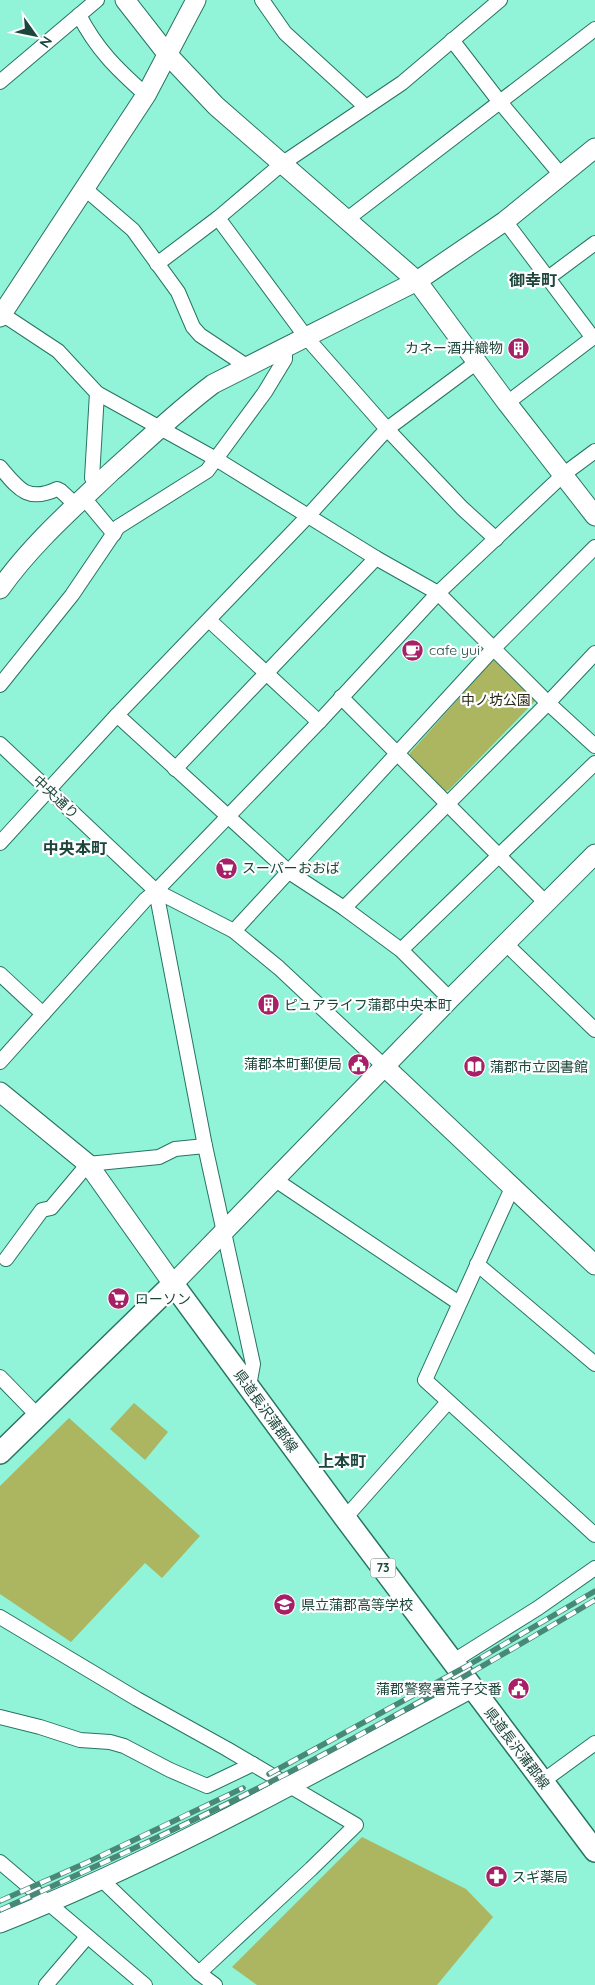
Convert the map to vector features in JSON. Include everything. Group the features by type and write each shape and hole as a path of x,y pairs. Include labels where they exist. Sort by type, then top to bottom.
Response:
{"main road":[{"name":"県道長沢蒲郡線","path":"173,1284 452,1662 595,1851"},
{"path":"0,1453 173,1284"}],"street":[{"path":"3,74 97,0"},
{"path":"125,0 168,55 216,106 416,281 507,403 595,516"},
{"path":"196,0 146,95 1,315 58,351 97,393 161,427 376,558 438,593 548,703 595,746"},
{"path":"262,0 285,33 366,107"},
{"path":"157,264 218,218 283,164 402,83 500,0"},
{"path":"79,15 90,38 146,95"},
{"path":"346,220 595,29"},
{"path":"452,40 561,176"},
{"path":"0,589 27,553 85,496 186,404 213,384 416,281 504,221 595,148"},
{"path":"84,188 133,230 178,292 193,327 200,335 248,367"},
{"path":"218,218 306,337 387,429 462,508 496,539"},
{"path":"504,221 594,337 507,403"},
{"path":"548,278 595,243"},
{"path":"0,685 72,595 118,527 207,471 265,392 285,359 285,348"},
{"path":"0,843 117,716 308,516 387,429 476,362"},
{"path":"85,496 92,478 97,393"},
{"path":"0,1062 145,900 156,891 319,722 438,593 564,474 595,451"},
{"path":"0,467 18,488 33,495 43,495 57,490 85,496 114,534"},
{"path":"234,931 494,648 595,547"},
{"path":"176,769 376,558"},
{"path":"209,620 319,722"},
{"path":"344,908 448,805 595,653"},
{"path":"341,697 546,903"},
{"path":"117,716 289,872 344,908 401,950 450,999"},
{"name":"中央通り","path":"0,744 156,891 234,931 279,968 384,1066"},
{"path":"401,950 595,763"},
{"path":"0,1092 88,1164 173,1284 384,1066 595,854"},
{"path":"156,891 205,1146 253,1364 249,1386"},
{"path":"506,944 595,1030"},
{"path":"0,974 42,1014"},
{"path":"384,1066 595,1266"},
{"path":"6,1259 42,1210 51,1208 88,1164 159,1157 175,1148 205,1146"},
{"path":"274,1179 459,1303"},
{"path":"512,1188 425,1380 595,1535"},
{"path":"477,1264 595,1364"},
{"path":"0,1377 38,1416"},
{"path":"345,1518 448,1402"},
{"path":"452,1662 538,1608 595,1568"},
{"path":"0,1617 138,1700 356,1825 199,1973"},
{"path":"0,1923 102,1880 289,1786 472,1688"},
{"path":"0,1717 80,1740 110,1742 124,1746 170,1770 207,1786 252,1764"},
{"path":"543,1782 595,1743"},
{"path":"0,1862 139,1983"},
{"path":"102,1880 199,1973 215,1985"},
{"path":"46,1985 87,1936"}],"green space":[{"name":"中ノ坊公園","path":"493,660 498,662 535,697 535,701 449,790 443,792 409,758 410,753"},
{"path":"134,1403 168,1432 145,1460 110,1429"},
{"path":"69,1418 200,1536 162,1578 145,1563 71,1642 0,1594 0,1486"},
{"path":"362,1837 466,1889 493,1917 437,1985 257,1985 232,1967"}],"railway":[{"path":"269,1774 467,1666 595,1591"},
{"path":"0,1910 156,1838 309,1762 453,1683 595,1600"},
{"path":"0,1901 88,1862 243,1788"}],"place":[{"name":"カネー酒井織物","path":"519,348"},
{"name":"cafe yui","path":"413,650"},
{"name":"スーパーおおば","path":"226,868"},
{"name":"ピュアライフ蒲郡中央本町","path":"268,1005"},
{"name":"蒲郡本町郵便局","path":"358,1064"},
{"name":"蒲郡市立図書館","path":"474,1067"},
{"name":"ローソン","path":"119,1299"},
{"name":"県立蒲郡高等学校","path":"285,1605"},
{"name":"蒲郡警察署荒子交番","path":"518,1689"},
{"name":"スギ薬局","path":"496,1877"}],"district":[{"name":"御幸町","path":"533,280"},
{"name":"中央本町","path":"75,848"},
{"name":"上本町","path":"342,1461"}]}
